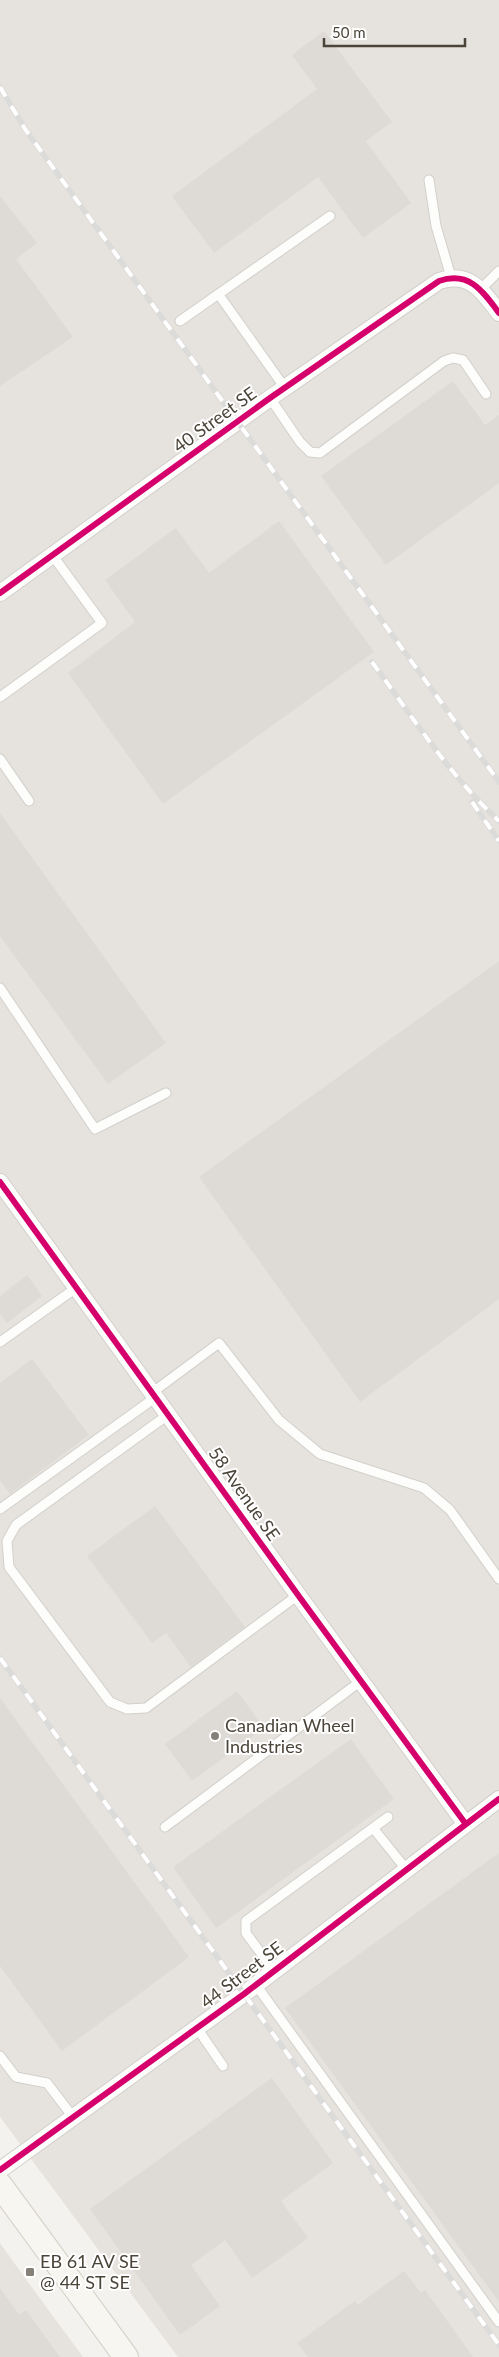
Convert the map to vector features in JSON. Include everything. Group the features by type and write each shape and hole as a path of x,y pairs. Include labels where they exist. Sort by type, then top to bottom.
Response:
{"street":[{"path":"451,277 466,279 480,290 499,313"},
{"name":"40 Street SE","path":"3,585 53,556 270,398 422,291 439,281 451,277"},
{"name":"58 Avenue SE","path":"0,1182 465,1823"},
{"name":"44 Street SE","path":"0,2170 256,1985 406,1868 499,1799"},
{"path":"0,2185 126,2357"}],"lane":[{"path":"429,180 436,226 451,277"},
{"path":"180,321 330,216"},
{"path":"480,290 499,271"},
{"path":"219,295 285,388"},
{"path":"270,398 300,442 310,452 320,453 444,361 453,358 463,360 486,394"},
{"path":"0,697 102,623 53,556"},
{"path":"0,759 29,801"},
{"path":"0,988 95,1129 166,1093"},
{"path":"0,1342 76,1288"},
{"path":"0,1509 155,1395 219,1343 279,1420 320,1454 424,1488 444,1504 474,1541 499,1578"},
{"path":"169,1414 16,1525 7,1541 9,1567 110,1702 126,1709 146,1708 298,1595"},
{"path":"165,1827 361,1681"},
{"path":"274,1971 246,1933 246,1921 388,1817"},
{"path":"373,1828 406,1868"},
{"path":"256,1985 499,2322"},
{"path":"197,2028 223,2066"},
{"path":"0,2056 16,2077 47,2083 73,2117"}],"shaded area":[{"path":"0,0 499,0 499,2357 178,2357 0,2117"},
{"path":"0,2243 25,2278 83,2357 0,2357"}],"building":[{"path":"324,31 392,122 366,141 411,203 363,238 318,177 214,253 172,196 317,89 292,55"},
{"path":"0,196 37,243 16,259 73,337 0,386"},
{"path":"453,381 485,425 499,415 499,483 386,565 321,476"},
{"path":"279,521 374,652 163,804 68,673 135,622 105,580 176,528 209,573"},
{"path":"0,813 166,1043 108,1084 0,936"},
{"path":"499,961 499,1299 360,1402 199,1177"},
{"path":"27,1275 42,1296 7,1323 0,1314 0,1296"},
{"path":"32,1359 89,1435 10,1494 0,1481 0,1383"},
{"path":"155,1506 245,1627 191,1667 166,1633 152,1643 87,1556"},
{"name":"Canadian Wheel Industries","path":"237,1691 264,1728 192,1781 165,1744"},
{"path":"0,1698 189,1957 62,2051 0,1966"},
{"path":"351,1739 394,1799 216,1928 173,1867"},
{"path":"499,1853 499,2302 285,2008"},
{"path":"272,2078 333,2163 281,2201 308,2238 252,2278 225,2240 191,2265 220,2306 180,2335 90,2209"},
{"path":"404,2271 421,2293 425,2290 473,2357 308,2357 297,2343 355,2301 358,2305"},
{"path":"0,2288 19,2315 26,2310 60,2357 0,2357"}],"railway":[{"path":"0,87 25,129 499,782"},
{"path":"372,662 447,765 499,821"},
{"path":"472,802 499,841"},
{"path":"0,1658 499,2345"}],"cycle path":[{"path":"0,593 270,398 439,281 449,279 467,281 480,290 499,313"},
{"path":"0,1182 465,1823"},
{"path":"0,2170 244,1994 499,1799"}],"place":[{"name":"Canadian Wheel Industries","path":"215,1736"},
{"name":"EB 61 AV SE @ 44 ST SE","path":"30,2272"}]}
